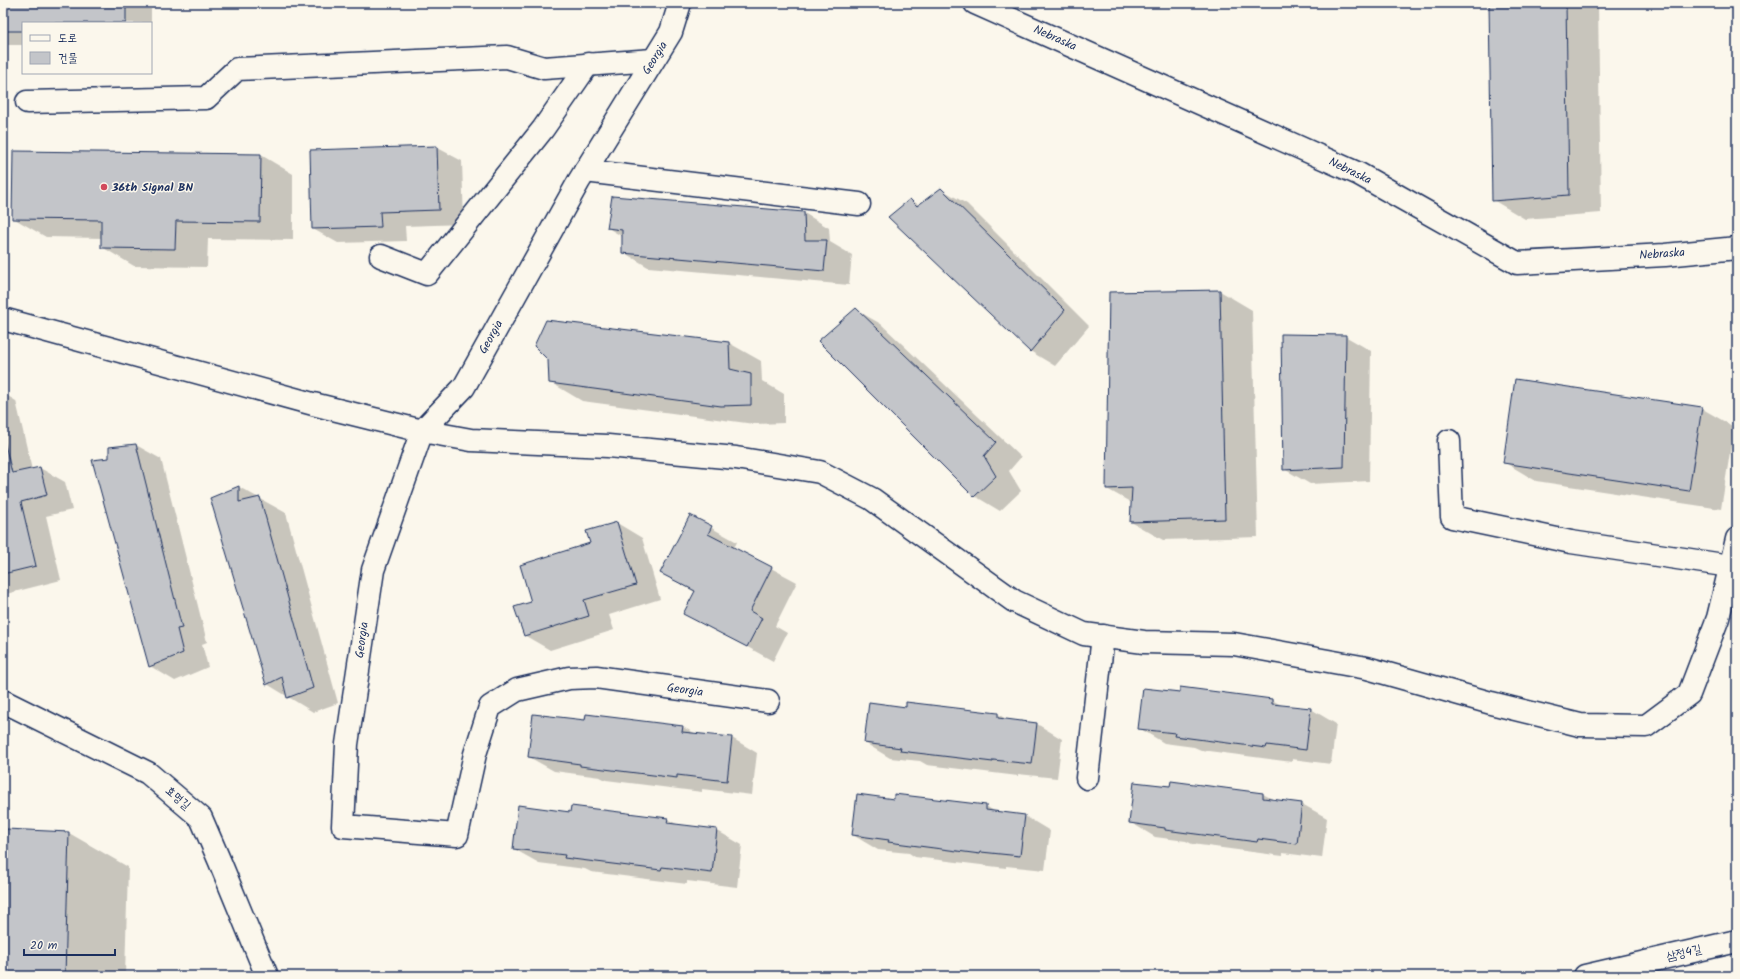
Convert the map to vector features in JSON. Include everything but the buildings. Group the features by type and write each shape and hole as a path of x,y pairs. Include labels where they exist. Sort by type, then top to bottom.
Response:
{"street":[{"name":"Georgia","path":"680,3 671,32 585,171 464,387 422,431 373,570 347,744 343,826 457,835 475,754 490,707 517,690 569,678 596,677 768,702"},
{"name":"Nebraska","path":"975,3 1359,174 1517,263 1665,255 1737,248"},
{"path":"27,102 206,98 237,69 507,56 544,68 653,60"},
{"path":"381,256 427,274 543,129 588,64"},
{"path":"585,171 859,204"},
{"path":"3,319 313,404 422,431 471,440 608,446 736,458 820,472 872,499 1014,600 1084,634 1144,642 1234,644 1367,668 1491,703 1580,725 1646,726 1689,694 1718,618 1737,539"},
{"path":"1449,441 1452,517 1571,542 1730,566"},
{"path":"1087,778 1103,636"},
{"name":"효명길","path":"3,701 148,773 201,818 266,976"},
{"name":"삼정4길","path":"1585,976 1737,941"}],"place":[{"name":"36th Signal BN","path":"104,187"}]}
